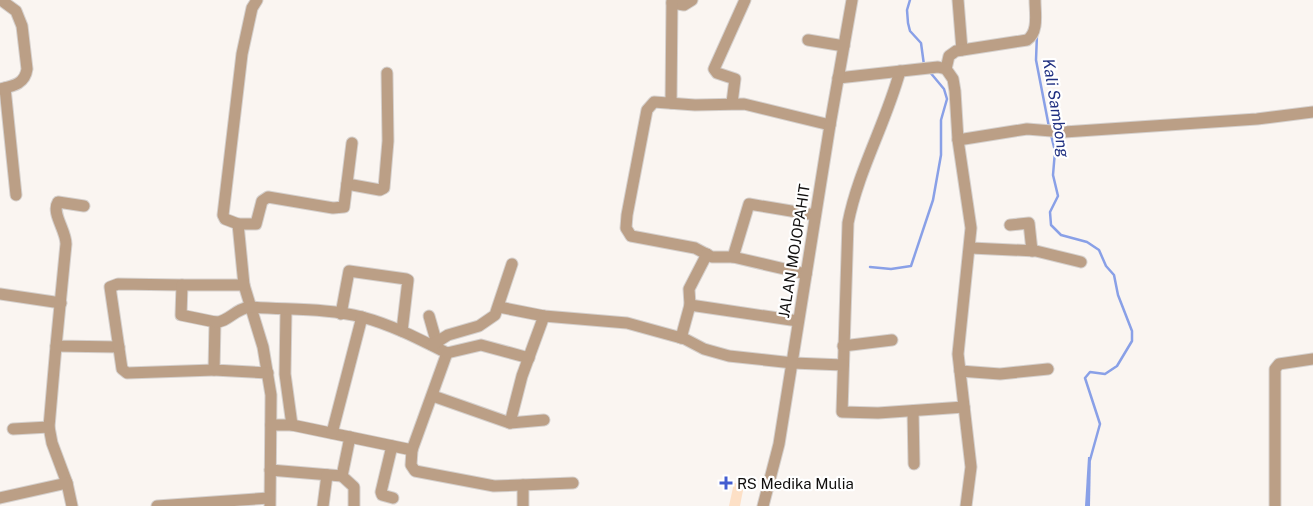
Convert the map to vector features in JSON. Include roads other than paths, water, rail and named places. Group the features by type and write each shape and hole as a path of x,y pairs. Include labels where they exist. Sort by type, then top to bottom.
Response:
{"street":[{"path":"1,0 16,11 22,26 27,69 26,75 19,84 2,88 16,195"},
{"path":"257,0 252,8 242,54 224,195 224,218 238,224 256,224 262,201 268,197 340,209 345,203 352,143"},
{"path":"671,103 672,2 684,5 692,0"},
{"path":"732,103 735,79 717,73 714,69 744,0"},
{"name":"JALAN MOJOPAHIT","path":"763,506 779,444 851,0"},
{"path":"958,0 962,50"},
{"path":"942,68 949,56 962,50 1027,40 1031,37 1035,26 1035,0"},
{"path":"808,40 844,46"},
{"path":"838,78 942,68 953,79 958,140 972,228 959,342 960,371 971,467 966,506"},
{"path":"900,71 851,208 847,231 842,412 913,411 964,407"},
{"path":"347,184 380,190 384,188 388,141 387,73"},
{"path":"806,274 733,257 712,257 696,248 631,236 626,228 647,110 654,102 744,104 830,125"},
{"path":"958,140 1027,129 1058,132 1257,119 1313,112"},
{"path":"72,506 67,483 52,444 50,427 66,239 55,212 56,202 84,206"},
{"path":"733,257 749,204 815,215"},
{"path":"1010,225 1029,223 1032,251"},
{"path":"157,506 269,502 271,395 260,337 244,285 238,224"},
{"path":"971,248 1032,251 1081,262"},
{"path":"681,338 690,305 689,289 707,254"},
{"path":"436,343 488,321 499,307 512,264"},
{"path":"341,314 349,271 406,278 408,280 402,331"},
{"path":"244,285 118,284 111,286 119,347 125,372 214,370 268,373"},
{"path":"182,285 181,315 215,322 224,321 239,309 251,307 341,314 362,317 436,343 447,353"},
{"path":"0,294 61,303"},
{"path":"690,305 798,321"},
{"path":"499,307 544,316 611,320 681,338 704,349 729,356 793,363 843,365"},
{"path":"286,310 285,374 292,425"},
{"path":"430,316 436,343"},
{"path":"510,423 529,358 544,316"},
{"path":"332,433 362,317"},
{"path":"214,370 215,322"},
{"path":"843,346 892,340"},
{"path":"447,353 481,345 529,358"},
{"path":"56,346 119,347"},
{"path":"447,353 412,450 411,465 415,471 486,486 573,483"},
{"path":"1275,506 1275,369 1279,364 1313,359"},
{"path":"960,371 1000,374 1048,369"},
{"path":"432,396 510,423 544,420"},
{"path":"913,411 914,464"},
{"path":"271,425 292,425 412,450"},
{"path":"13,429 50,427"},
{"path":"342,476 350,437"},
{"path":"392,446 381,492 382,495 393,498"},
{"path":"270,470 342,476 354,487 354,506"},
{"path":"323,506 327,475"},
{"path":"0,498 67,483"},
{"path":"523,486 523,506"}],"water":[{"path":"1088,457 1091,457 1090,506 1085,506"}],"waterway":[{"path":"910,0 907,10 908,23 910,31 921,43 924,65"},
{"name":"Kali Sambong","path":"1037,34 1036,60 1049,127"},
{"path":"870,267 891,269 911,266 933,200 941,155 941,120 947,99 944,89 929,71"},
{"name":"Kali Sambong","path":"1051,135 1055,151 1053,175 1058,196 1050,212 1051,225 1061,235 1087,242 1099,250 1106,266 1114,275 1118,295 1132,331 1132,341 1117,366 1105,374 1090,372 1085,378 1100,424 1090,460"}],"place":[{"name":"RS Medika Mulia","path":"726,483"}]}
